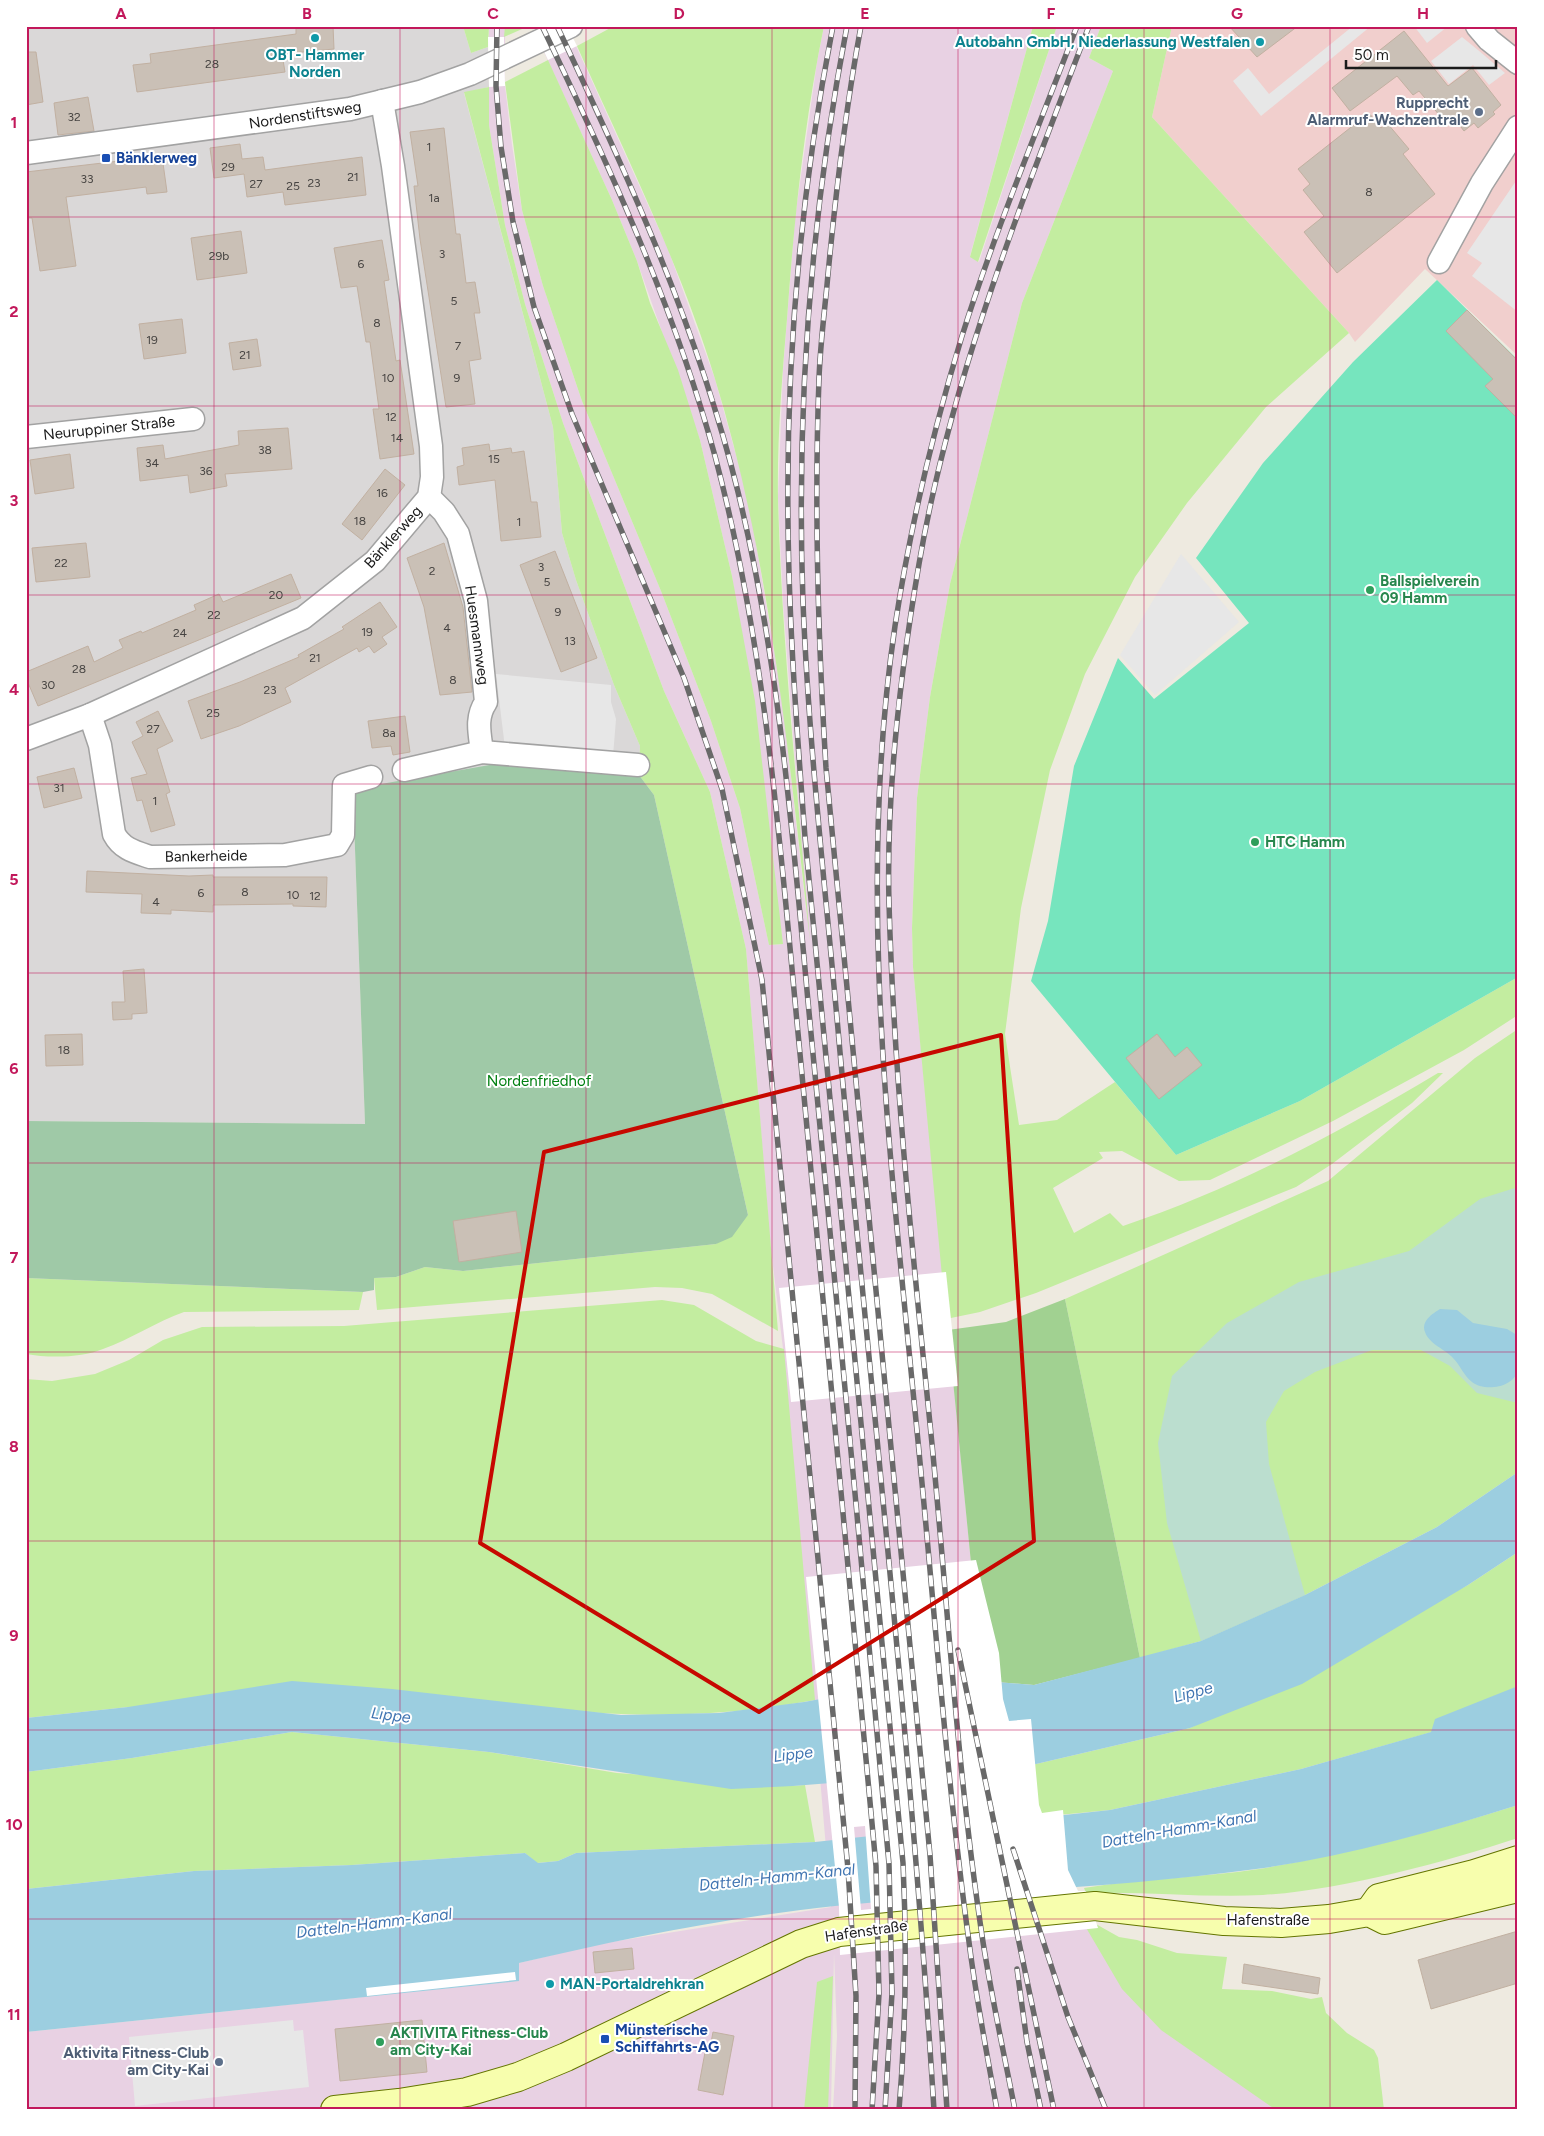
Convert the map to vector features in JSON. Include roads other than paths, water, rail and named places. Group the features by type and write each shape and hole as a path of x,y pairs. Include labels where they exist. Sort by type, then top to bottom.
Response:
{"main road":[{"path":"1368,1912 1379,1898 1474,1874 1518,1860"},
{"name":"Hafenstraße","path":"335,2110 458,2093 518,2077 619,2032 801,1944 831,1934 1095,1906 1224,1921 1281,1922 1329,1919 1368,1912 1385,1920 1518,1888"}],"street":[{"name":"Nordenstiftsweg","path":"26,153 312,115 382,101 420,92 470,74 571,26"},
{"path":"1477,26 1488,40 1518,63"},
{"name":"Bänklerweg","path":"26,739 90,715 304,618 375,561 429,497 432,477 431,446 393,166 382,101"},
{"path":"1439,262 1482,183 1518,127"},
{"name":"Neuruppiner Straße","path":"26,437 193,419"},
{"name":"Huesmannweg","path":"429,497 444,512 458,534 476,601 486,702 480,710 479,719 482,752"},
{"name":"Bankerheide","path":"90,715 100,745 114,834 118,841 132,851 150,857 285,855 337,845 343,835 344,785 371,777"},
{"path":"404,770 482,752 638,766"}],"water":[{"path":"1440,1309 1457,1310 1473,1323 1507,1329 1517,1335 1518,1370 1511,1381 1498,1386 1484,1387 1469,1380 1453,1358 1430,1340 1425,1332 1426,1321"},
{"name":"Lippe","path":"1518,1472 1518,1552 1468,1585 1302,1684 1190,1728 1019,1768 793,1786 731,1789 489,1752 292,1732 132,1758 26,1772 26,1718 128,1707 292,1681 392,1689 621,1715 719,1713 804,1702 903,1684 996,1682 1034,1685 1201,1641 1305,1595 1437,1527"},
{"name":"Datteln-Hamm-Kanal","path":"1518,1686 1518,1805 1453,1825 1355,1851 1256,1869 1151,1881 888,1901 756,1916 676,1930 519,1963 519,1981 26,2032 26,1889 194,1871 352,1865 525,1853 538,1863 558,1861 576,1853 815,1842 1110,1810 1301,1769 1431,1732 1435,1719"}],"railway":[{"path":"497,26 496,86 501,147 513,222 534,307 572,414 684,678 722,789 762,980 848,1869 856,1996 855,2110"},
{"path":"542,26 592,131 638,237 680,345 699,400 715,456 748,606 770,758 787,911 876,1866 879,1994 872,2110"},
{"path":"557,26 635,197 682,313 703,372 722,431 738,492 767,634 794,849 889,1864 892,1993 885,2110"},
{"path":"833,26 812,149 804,211 793,336 788,460 790,601 805,837 903,1863 905,1986 899,2110"},
{"path":"847,26 824,168 809,312 802,457 801,530 803,602 814,771 915,1845 934,2110"},
{"path":"861,26 845,123 822,332 818,428 817,525 821,671 826,768 930,1855 947,2110"},
{"path":"997,2110 972,1963 952,1804 894,1200 880,1009 877,913 878,818 884,722 895,626 915,516 932,444 951,372 975,297 1077,26"},
{"path":"1015,2110 983,1942 960,1756 900,1106 889,903 890,818 900,690 912,606 933,494 950,426 969,358 1014,224 1089,26"},
{"path":"958,1650 1054,2110"},
{"path":"1013,1849 1068,2017 1106,2110"},
{"path":"1017,1969 1027,2042 1041,2110"}],"place":[{"name":"OBT- Hammer Norden","path":"315,38"},
{"name":"Autobahn GmbH, Niederlassung Westfalen","path":"1260,42"},
{"name":"Rupprecht Alarmruf-Wachzentrale","path":"1479,112"},
{"name":"Bänklerweg","path":"106,158"},
{"name":"Ballspielverein 09 Hamm","path":"1370,590"},
{"name":"HTC Hamm","path":"1255,842"},
{"name":"MAN-Portaldrehkran","path":"550,1984"},
{"name":"Münsterische Schiffahrts-AG","path":"605,2039"},
{"name":"AKTIVITA Fitness-Club am City-Kai","path":"380,2042"},
{"name":"Aktivita Fitness-Club am City-Kai","path":"219,2062"}],"park label":[{"name":"Nordenfriedhof","path":"539,1081"}]}
